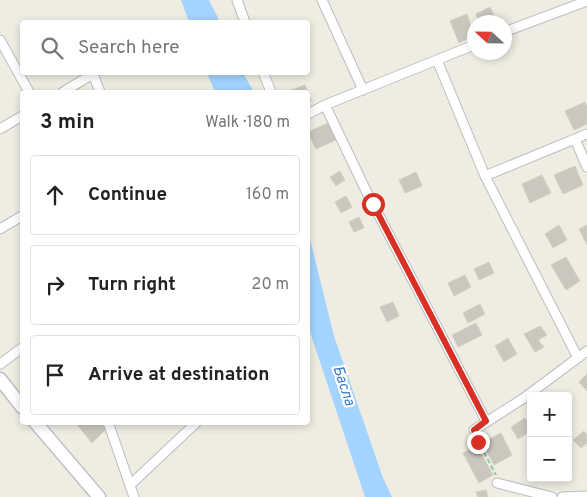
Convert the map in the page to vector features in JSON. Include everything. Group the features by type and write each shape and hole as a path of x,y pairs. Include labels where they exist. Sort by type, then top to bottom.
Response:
{"street":[{"path":"237,0 244,20"},
{"path":"322,0 363,90"},
{"path":"512,29 587,1"},
{"path":"0,40 28,90"},
{"path":"310,113 325,105 467,47"},
{"path":"437,60 485,176 578,358"},
{"path":"65,90 92,75"},
{"path":"96,75 99,90"},
{"path":"264,75 269,90"},
{"path":"325,105 372,202 486,421"},
{"path":"0,129 20,117"},
{"path":"485,176 587,134"},
{"path":"574,139 587,167"},
{"path":"0,229 20,217"},
{"path":"0,364 20,349"},
{"path":"474,430 524,398 587,351"},
{"path":"0,379 20,405"},
{"path":"38,425 99,497"},
{"path":"109,425 134,497"},
{"path":"130,485 194,425"},
{"path":"499,483 552,497"},
{"path":"562,497 587,496"}],"path":[{"path":"474,430 478,442 499,483"}],"water":[{"path":"181,0 209,0 219,20 188,20"},
{"path":"208,75 244,75 253,90 214,90"},
{"name":"Басла","path":"310,239 334,336 383,478 392,497 365,497 311,335"}],"building":[{"path":"490,7 494,15 476,15"},
{"path":"467,14 467,39 459,43 450,21"},
{"path":"305,85 307,90 291,90"},
{"path":"585,102 587,106 587,124 574,130 565,111"},
{"path":"328,123 336,140 316,149 310,136 310,131"},
{"path":"575,166 583,185 563,194 554,175"},
{"path":"340,171 345,180 336,186 330,177"},
{"path":"416,172 422,186 405,193 399,180"},
{"path":"542,175 551,193 530,203 522,184"},
{"path":"346,196 352,207 341,213 335,202"},
{"path":"359,217 364,228 354,232 349,222"},
{"path":"559,225 567,240 553,248 545,234"},
{"path":"587,225 587,245 579,229"},
{"path":"566,257 580,281 566,290 551,265"},
{"path":"489,262 494,273 479,280 474,269"},
{"path":"465,275 471,287 454,296 448,283"},
{"path":"393,302 399,316 387,322 380,307"},
{"path":"480,304 485,314 468,323 463,313"},
{"path":"476,323 482,335 458,347 452,335"},
{"path":"540,326 547,335 538,340 544,347 535,352 524,334"},
{"path":"508,338 517,354 504,362 495,346"},
{"path":"587,374 587,391 579,382"},
{"path":"525,418 527,421 527,433 518,439 511,427"},
{"path":"77,425 103,425 106,429 92,443"},
{"path":"584,431 587,435 587,443 581,448 573,440"},
{"path":"501,433 512,455 494,465 482,443"},
{"path":"477,446 493,475 479,483 463,453"},
{"path":"486,490 488,497 478,497 476,492"}],"route":[{"path":"373,204 486,421 474,430 478,442"}]}
